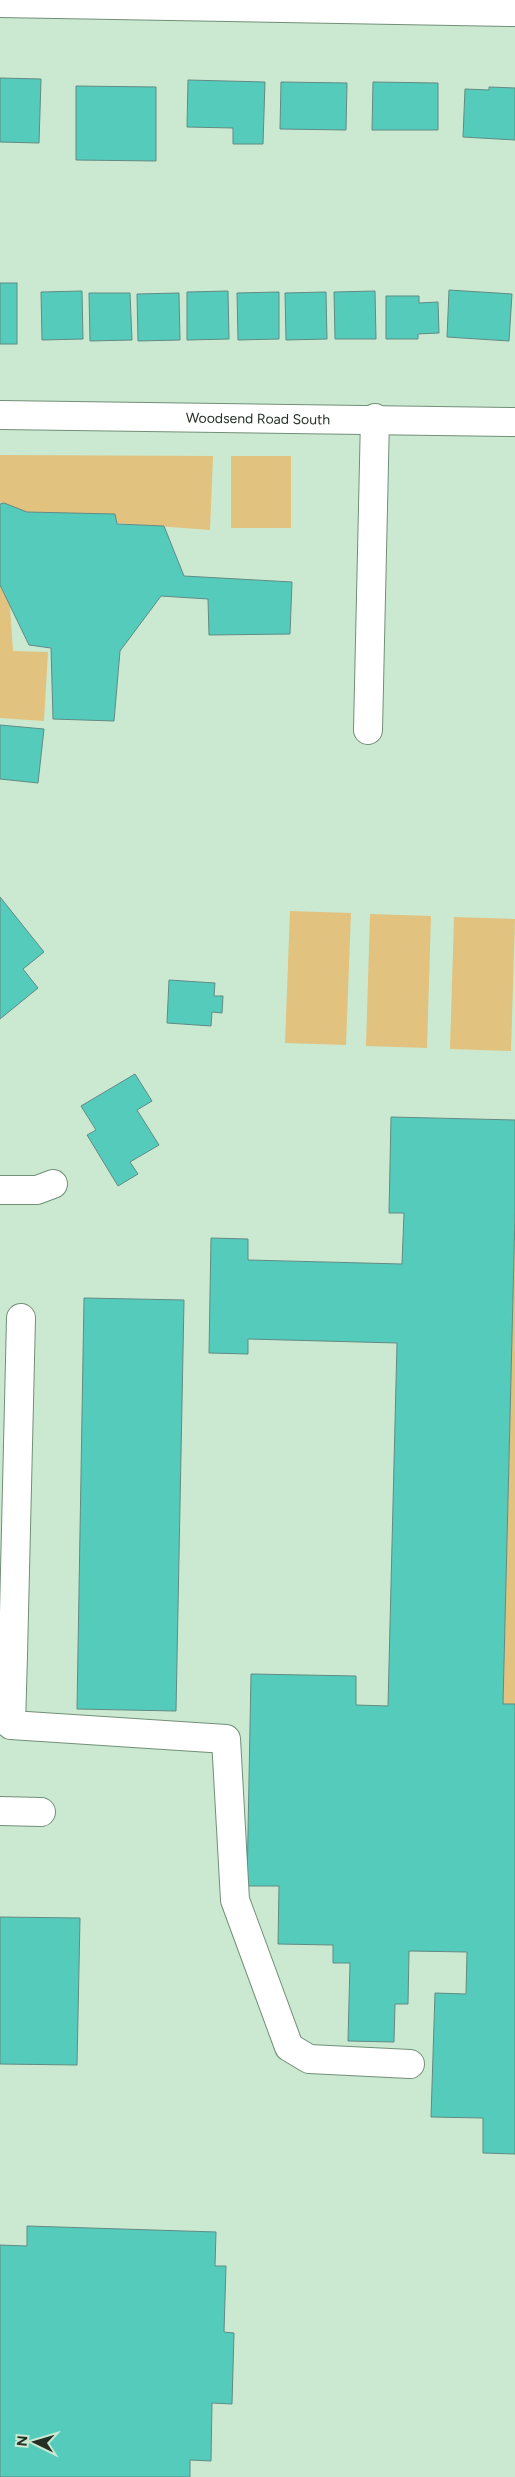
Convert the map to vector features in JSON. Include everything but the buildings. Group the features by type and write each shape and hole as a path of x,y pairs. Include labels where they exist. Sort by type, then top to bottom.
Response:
{"street":[{"path":"0,3 302,5 515,12"},
{"name":"Woodsend Road South","path":"0,415 375,418 515,422"},
{"path":"368,730 375,418"},
{"path":"0,1190 37,1190 53,1184"},
{"path":"20,1318 7,1654 11,1725 226,1739 235,1900 289,2047 309,2059 410,2064"},
{"path":"0,1811 41,1812"}],"shaded area":[{"path":"0,455 213,456 210,530 22,516 0,502"},
{"path":"231,456 291,456 291,528 231,528"},
{"path":"0,585 10,606 13,651 48,652 44,721 0,718"},
{"path":"290,911 351,913 346,1045 285,1043"},
{"path":"370,914 431,916 427,1048 366,1046"},
{"path":"454,917 515,919 511,1051 450,1049"},
{"path":"515,1214 515,1704 503,1704"}]}
